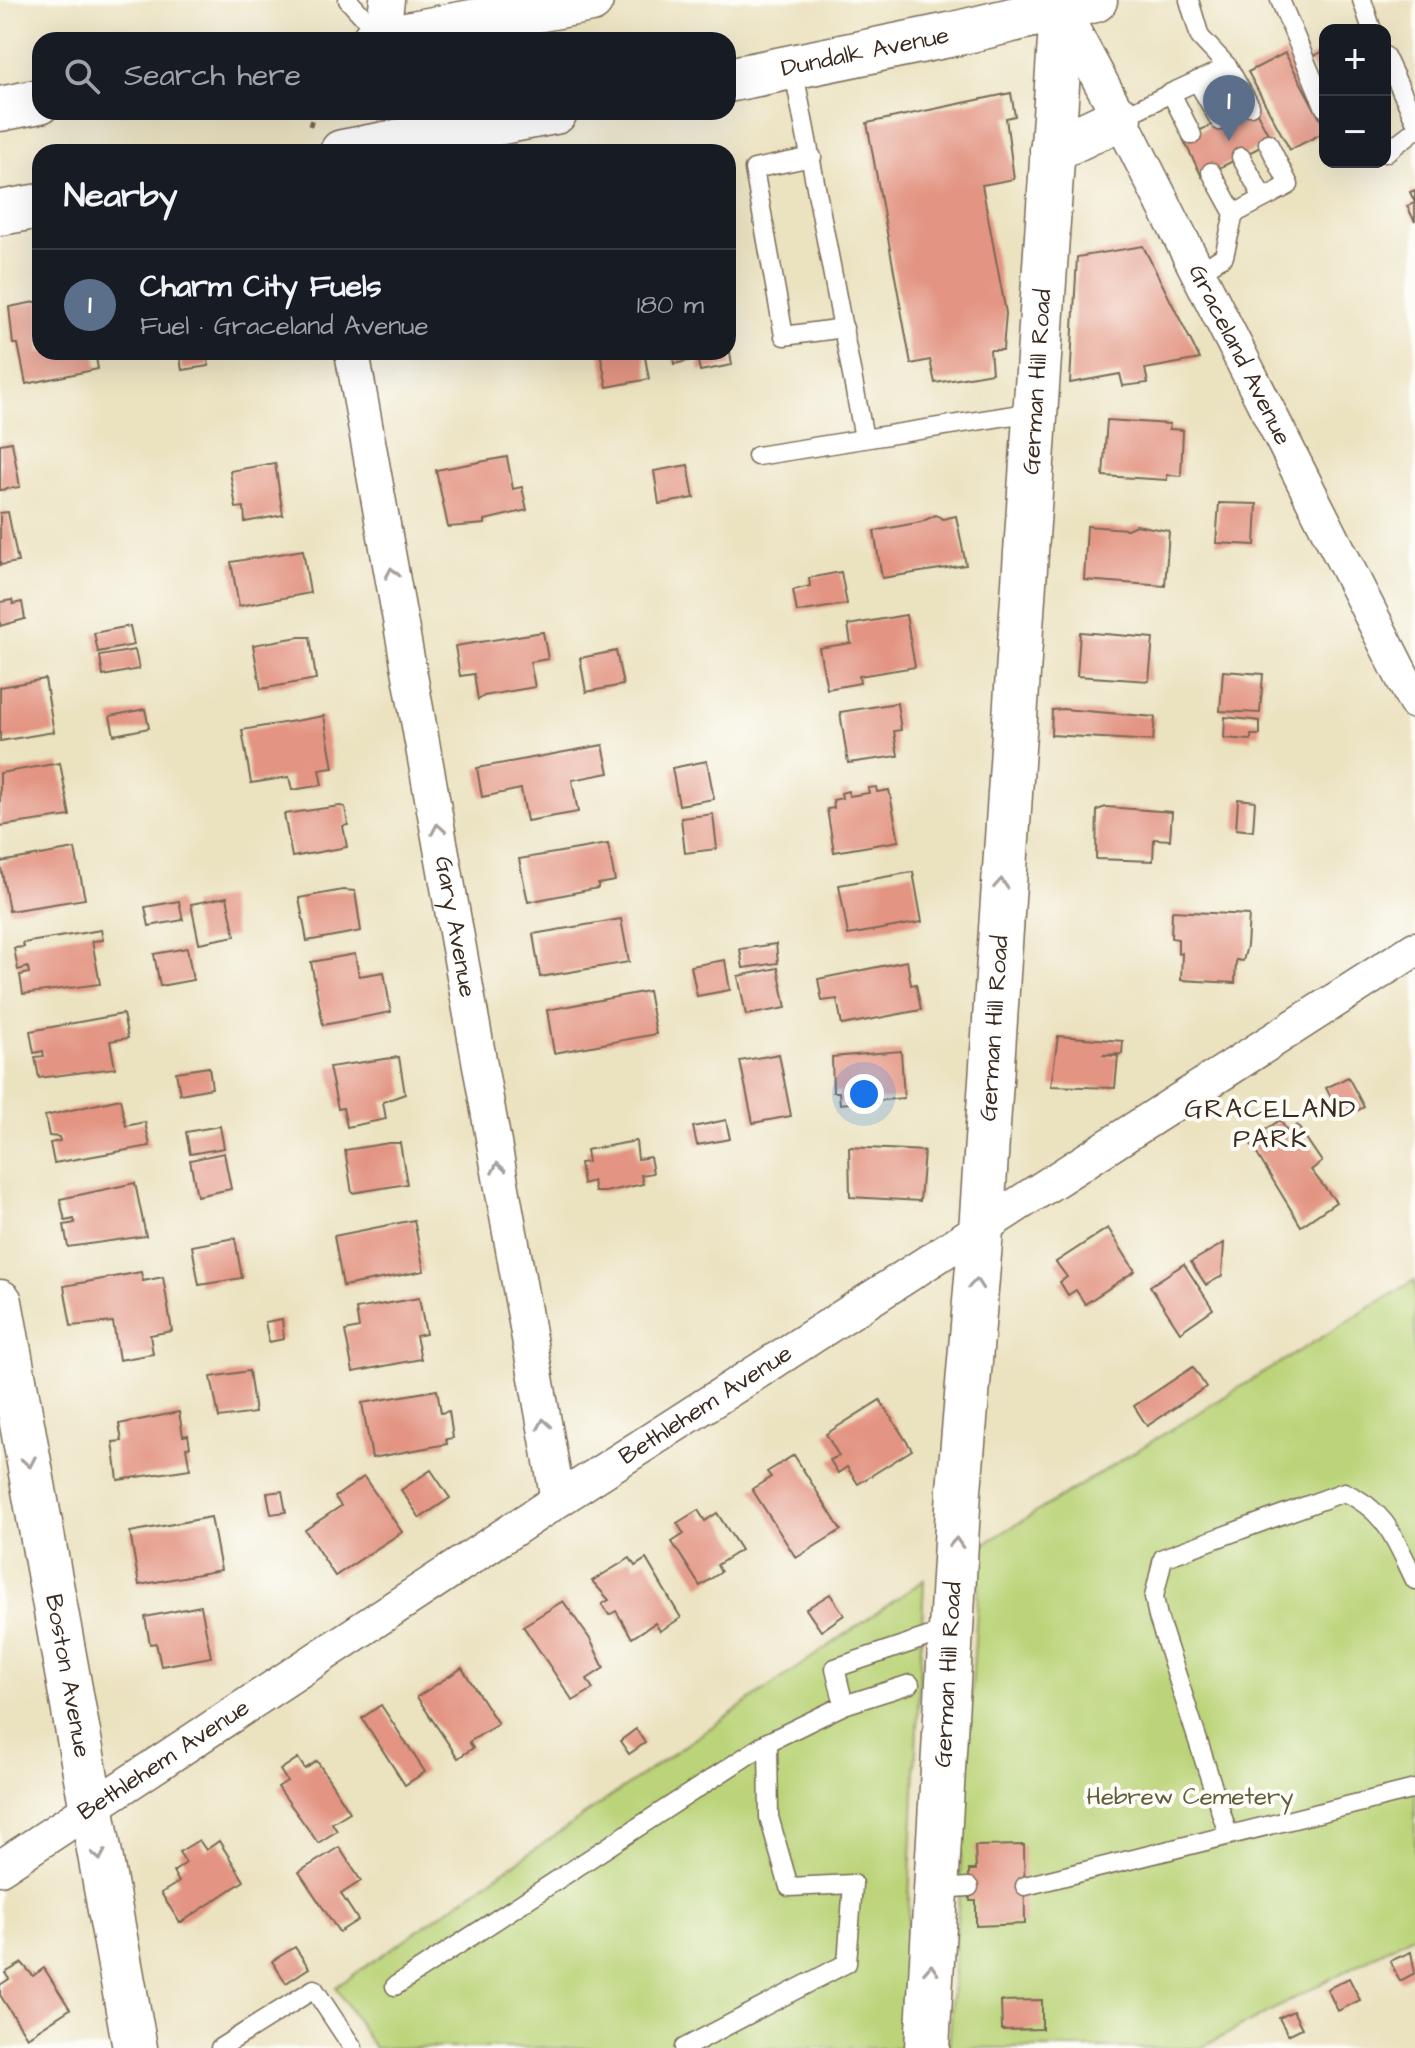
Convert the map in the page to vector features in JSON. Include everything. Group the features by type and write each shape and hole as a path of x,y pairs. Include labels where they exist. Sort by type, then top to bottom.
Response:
{"street":[{"path":"381,26 591,0"},
{"name":"Dundalk Avenue","path":"736,78 1078,5"},
{"name":"Graceland Avenue","path":"1078,5 1120,118 1415,702"},
{"name":"German Hill Road","path":"927,2048 953,1888 951,1629 981,1231 1052,150 1078,5"},
{"path":"0,109 32,103"},
{"path":"1052,150 1120,118"},
{"path":"385,144 512,120"},
{"path":"0,213 32,207"},
{"name":"Gary Avenue","path":"353,360 558,1500"},
{"name":"Bethlehem Avenue","path":"0,1868 558,1500 981,1231 1415,949"},
{"name":"Boston Avenue","path":"0,1302 135,2048"}],"lane":[{"path":"348,0 381,26"},
{"path":"1189,0 1200,37 1228,67 1250,106"},
{"path":"1280,0 1320,96"},
{"path":"1362,0 1370,24"},
{"path":"793,67 864,438"},
{"path":"1120,118 1228,67"},
{"path":"1391,69 1415,120"},
{"path":"1197,81 1220,121"},
{"path":"1171,93 1192,135"},
{"path":"1391,148 1415,130"},
{"path":"1234,214 1289,185 1268,143"},
{"path":"812,157 754,169 784,336 844,328"},
{"path":"1241,157 1263,198"},
{"path":"1197,273 1224,256 1234,214 1211,172"},
{"path":"757,456 1033,412"},
{"path":"1228,1834 1158,1617 1154,1597 1163,1558 1344,1492 1364,1501 1384,1519 1415,1580"},
{"path":"844,1705 835,1668 951,1629"},
{"path":"395,1986 768,1742 844,1705 910,1684"},
{"path":"684,2048 847,1963 853,1884 789,1887 769,1817 768,1742"},
{"path":"1025,1886 1415,1789"},
{"path":"220,2048 314,1989 353,2048"}],"green space":[{"name":"Hebrew Cemetery","path":"1415,1280 1415,1934 1201,2048 949,2048 981,1546"},
{"path":"924,1580 902,2048 374,2048 336,1987"}],"building":[{"path":"1285,53 1319,117 1319,135 1290,150 1248,72"},
{"path":"1319,53 1319,81 1308,59"},
{"path":"1011,93 1015,116 1006,118 1014,179 982,185 1006,313 1003,350 990,350 992,373 935,383 930,360 911,364 867,123"},
{"path":"1252,104 1272,141 1202,177 1183,139"},
{"path":"1415,203 1415,222 1407,206"},
{"path":"1143,246 1200,359 1145,369 1148,383 1123,386 1120,374 1070,383 1077,257"},
{"path":"32,303 32,360 96,360 98,369 26,384 18,344 13,344 9,307"},
{"path":"180,360 208,360 209,366 182,370"},
{"path":"602,360 645,360 649,379 607,387"},
{"path":"698,360 731,360 732,365 700,371"},
{"path":"1107,420 1170,424 1169,429 1183,430 1181,476 1167,475 1167,480 1103,476"},
{"path":"12,442 20,487 0,490 0,444"},
{"path":"507,457 513,489 522,487 527,510 485,520 485,524 448,527 436,470"},
{"path":"275,463 283,515 245,522 244,507 236,508 230,471"},
{"path":"688,465 694,498 659,504 654,471"},
{"path":"1219,503 1257,504 1255,545 1216,543"},
{"path":"8,512 18,562 0,565 0,513"},
{"path":"936,515 943,519 956,516 966,565 882,578 874,531 921,522"},
{"path":"1136,525 1169,531 1165,586 1084,580 1087,526 1127,529"},
{"path":"303,550 310,593 239,606 231,562"},
{"path":"841,572 847,604 797,612 793,590 810,586 809,578"},
{"path":"12,600 13,604 22,602 25,619 0,626 0,602"},
{"path":"906,615 915,667 859,676 860,683 827,689 819,648 851,643 848,625"},
{"path":"130,626 134,645 98,652 94,633"},
{"path":"543,632 548,659 530,662 535,687 484,696 478,700 474,674 460,676 455,646"},
{"path":"1080,632 1153,638 1149,681 1077,676"},
{"path":"310,637 316,679 261,689 253,645"},
{"path":"135,650 139,669 103,676 100,656"},
{"path":"616,651 623,685 586,692 580,658"},
{"path":"1223,671 1263,674 1260,713 1220,711"},
{"path":"45,679 54,732 0,741 0,687"},
{"path":"897,703 901,730 894,731 898,756 848,763 840,712"},
{"path":"145,709 149,728 114,735 110,716"},
{"path":"1052,710 1155,717 1153,741 1051,735"},
{"path":"324,716 333,768 319,770 322,785 292,790 289,777 251,783 242,730"},
{"path":"1225,717 1260,721 1260,735 1251,735 1251,740 1224,738"},
{"path":"603,745 609,773 572,780 578,812 527,821 521,789 482,797 477,768"},
{"path":"707,761 714,799 679,805 672,768"},
{"path":"60,763 70,816 0,826 0,773"},
{"path":"876,787 877,792 889,790 899,841 834,852 827,809 834,808 833,800 842,798 841,793 848,791 849,796 869,793 868,788"},
{"path":"1238,799 1255,801 1253,831 1236,829"},
{"path":"345,807 348,825 343,826 347,847 292,857 284,814"},
{"path":"1106,807 1172,812 1170,840 1154,839 1153,861 1096,859 1097,810"},
{"path":"713,814 717,849 685,853 681,818"},
{"path":"608,844 615,881 598,884 598,888 528,902 519,859"},
{"path":"75,849 85,899 9,911 0,862"},
{"path":"913,872 922,922 848,935 839,885"},
{"path":"343,890 355,891 361,931 307,941 299,898"},
{"path":"227,897 235,936 199,943 191,904"},
{"path":"179,901 183,920 149,926 145,907"},
{"path":"1172,911 1249,915 1247,946 1243,961 1236,960 1235,983 1181,980 1182,953 1178,954 1178,939 1171,938"},
{"path":"621,919 629,962 540,977 533,934"},
{"path":"101,930 103,940 92,941 100,984 23,994 20,975 29,973 28,967 18,970 14,948 24,947 23,943"},
{"path":"776,944 778,963 743,968 740,949"},
{"path":"187,948 193,980 160,986 154,954"},
{"path":"355,954 359,976 384,972 391,1012 323,1025 311,962"},
{"path":"725,960 730,990 697,996 691,966"},
{"path":"907,961 911,985 916,984 921,1010 842,1025 837,999 822,1001 818,979"},
{"path":"778,968 786,1008 746,1015 738,976"},
{"path":"648,991 656,1034 554,1053 547,1010"},
{"path":"123,1014 128,1038 110,1041 115,1068 39,1078 35,1057 44,1056 43,1051 34,1053 30,1031"},
{"path":"1058,1036 1123,1041 1122,1054 1102,1055 1118,1056 1115,1088 1051,1086"},
{"path":"901,1051 904,1098 840,1104 839,1092 833,1092 832,1057"},
{"path":"779,1054 791,1116 753,1123 740,1061"},
{"path":"399,1057 405,1094 383,1102 386,1119 347,1127 343,1108 338,1109 329,1067"},
{"path":"209,1067 212,1088 180,1094 176,1072"},
{"path":"1348,1077 1364,1107 1342,1119 1326,1088"},
{"path":"120,1099 126,1126 145,1122 150,1146 54,1163 50,1143 60,1141 59,1137 49,1136 45,1116"},
{"path":"726,1120 730,1139 697,1145 693,1127"},
{"path":"1280,1120 1288,1132 1297,1125 1322,1162 1311,1170 1336,1202 1301,1226 1249,1141"},
{"path":"220,1126 224,1148 190,1154 186,1132"},
{"path":"636,1141 638,1159 650,1157 653,1173 641,1175 643,1184 595,1192 593,1181 583,1184 580,1163 588,1162 586,1150"},
{"path":"400,1143 407,1184 352,1193 345,1150"},
{"path":"849,1147 924,1151 920,1201 850,1197"},
{"path":"224,1153 231,1189 197,1196 190,1160"},
{"path":"135,1183 146,1236 68,1247 64,1225 75,1223 74,1219 65,1221 60,1199"},
{"path":"414,1220 424,1271 343,1286 334,1236"},
{"path":"1108,1228 1135,1271 1085,1304 1076,1290 1068,1295 1060,1282 1067,1277 1056,1262"},
{"path":"235,1238 242,1278 199,1285 192,1246"},
{"path":"1224,1243 1222,1276 1206,1285 1191,1262"},
{"path":"1184,1264 1213,1309 1180,1332 1150,1286"},
{"path":"141,1272 143,1281 163,1277 172,1331 150,1335 153,1354 119,1360 113,1322 71,1326 64,1286"},
{"path":"419,1298 426,1334 416,1336 421,1359 353,1372 345,1331 359,1328 356,1309"},
{"path":"282,1319 284,1339 269,1342 265,1322"},
{"path":"1193,1367 1206,1387 1147,1426 1134,1406"},
{"path":"249,1371 255,1413 219,1418 211,1377"},
{"path":"437,1390 441,1413 449,1411 453,1438 446,1439 447,1444 372,1458 362,1403"},
{"path":"880,1400 912,1450 858,1484 847,1467 838,1473 830,1460 839,1456 826,1434"},
{"path":"179,1412 183,1436 188,1435 190,1447 186,1448 190,1469 118,1480 113,1442 122,1441 119,1424"},
{"path":"794,1455 841,1530 796,1558 752,1489 771,1477 767,1472"},
{"path":"431,1470 450,1498 420,1518 401,1490"},
{"path":"364,1477 402,1532 335,1576 305,1530 341,1506 335,1497"},
{"path":"282,1491 286,1512 271,1514 267,1493"},
{"path":"698,1510 705,1521 717,1513 741,1550 717,1565 721,1572 700,1586 672,1542 684,1534 677,1523"},
{"path":"211,1517 221,1570 139,1585 130,1532"},
{"path":"630,1558 635,1566 646,1559 681,1618 660,1631 655,1623 632,1638 616,1611 609,1615 602,1604 609,1600 592,1581"},
{"path":"830,1594 844,1615 821,1631 806,1609"},
{"path":"563,1601 590,1639 604,1668 587,1679 593,1689 573,1701 523,1626"},
{"path":"201,1606 211,1657 161,1666 156,1643 150,1644 145,1617"},
{"path":"462,1668 498,1724 469,1742 473,1748 458,1758 417,1697"},
{"path":"381,1705 425,1772 405,1785 362,1718"},
{"path":"636,1729 645,1743 629,1754 620,1741"},
{"path":"298,1758 305,1769 317,1761 350,1812 332,1823 337,1831 318,1843 278,1787 287,1781 280,1770"},
{"path":"199,1840 206,1850 219,1841 244,1881 180,1923 161,1893 179,1882 173,1872 186,1863 179,1852"},
{"path":"1024,1845 1025,1924 976,1926 976,1901 970,1901 969,1887 969,1870 976,1870 975,1846"},
{"path":"339,1847 361,1881 341,1894 358,1920 339,1932 299,1872"},
{"path":"295,1947 309,1968 286,1983 272,1961"},
{"path":"1411,1952 1415,1973 1400,1981 1390,1961"},
{"path":"22,1963 33,1976 44,1968 70,2009 27,2037 0,1995 0,1985 9,1979 5,1973"},
{"path":"1349,1978 1360,2000 1338,2011 1327,1989"},
{"path":"1042,2000 1042,2029 1002,2030 1001,2001"},
{"path":"1293,2011 1302,2028 1288,2035 1279,2018"}],"place":[{"name":"Charm City Fuels","path":"1229,141"}],"district":[{"name":"GRACELAND PARK","path":"1271,1124"}]}
